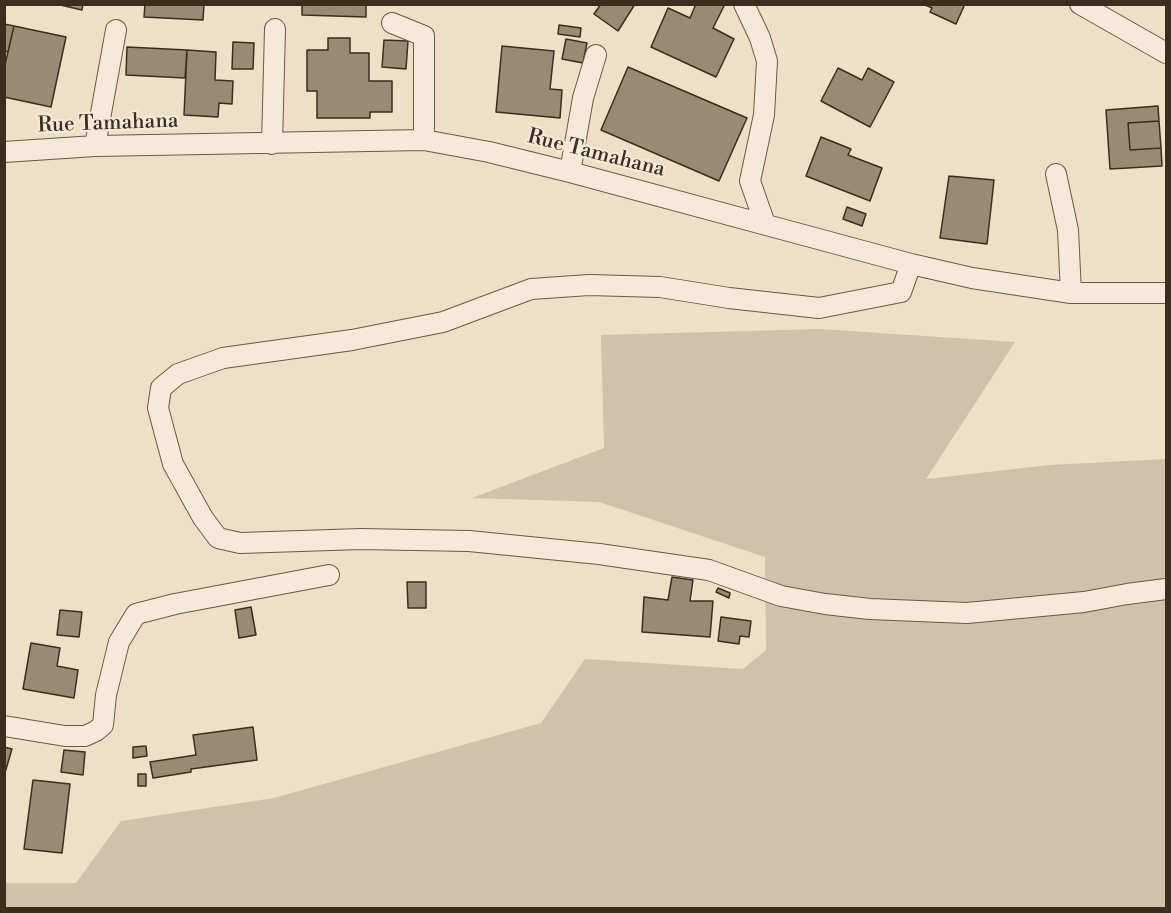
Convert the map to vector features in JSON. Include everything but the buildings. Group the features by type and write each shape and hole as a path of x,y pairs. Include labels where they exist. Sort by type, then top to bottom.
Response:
{"street":[{"path":"744,4 760,38 766,61 764,115 750,181 765,224"},
{"path":"1080,4 1167,53"},
{"path":"392,23 424,36 424,141"},
{"path":"272,144 275,29"},
{"path":"95,146 116,30"},
{"path":"570,172 584,98 596,55"},
{"name":"Rue Tamahana","path":"4,152 95,146 424,141 489,152 570,172 911,264 972,278 1071,293 1167,293"},
{"path":"1056,174 1068,230 1071,293"},
{"path":"911,264 901,292 819,308 729,298 660,287 589,285 531,289 443,322 352,340 223,358 178,374 161,388 158,408 173,464 203,518 218,538 240,543 295,543 361,539 469,541 599,554 709,570 782,596 870,609 967,613 1084,602 1167,589"},
{"path":"4,726 65,736 85,736 96,731 103,725 106,694 118,642 136,614 175,604 329,575"}],"shaded area":[{"path":"819,329 1015,342 926,479 1050,465 1166,459 1166,908 5,908 4,883 76,883 121,821 274,798 541,723 585,659 743,669 766,650 765,557 599,502 472,498 604,448 601,335"}]}
